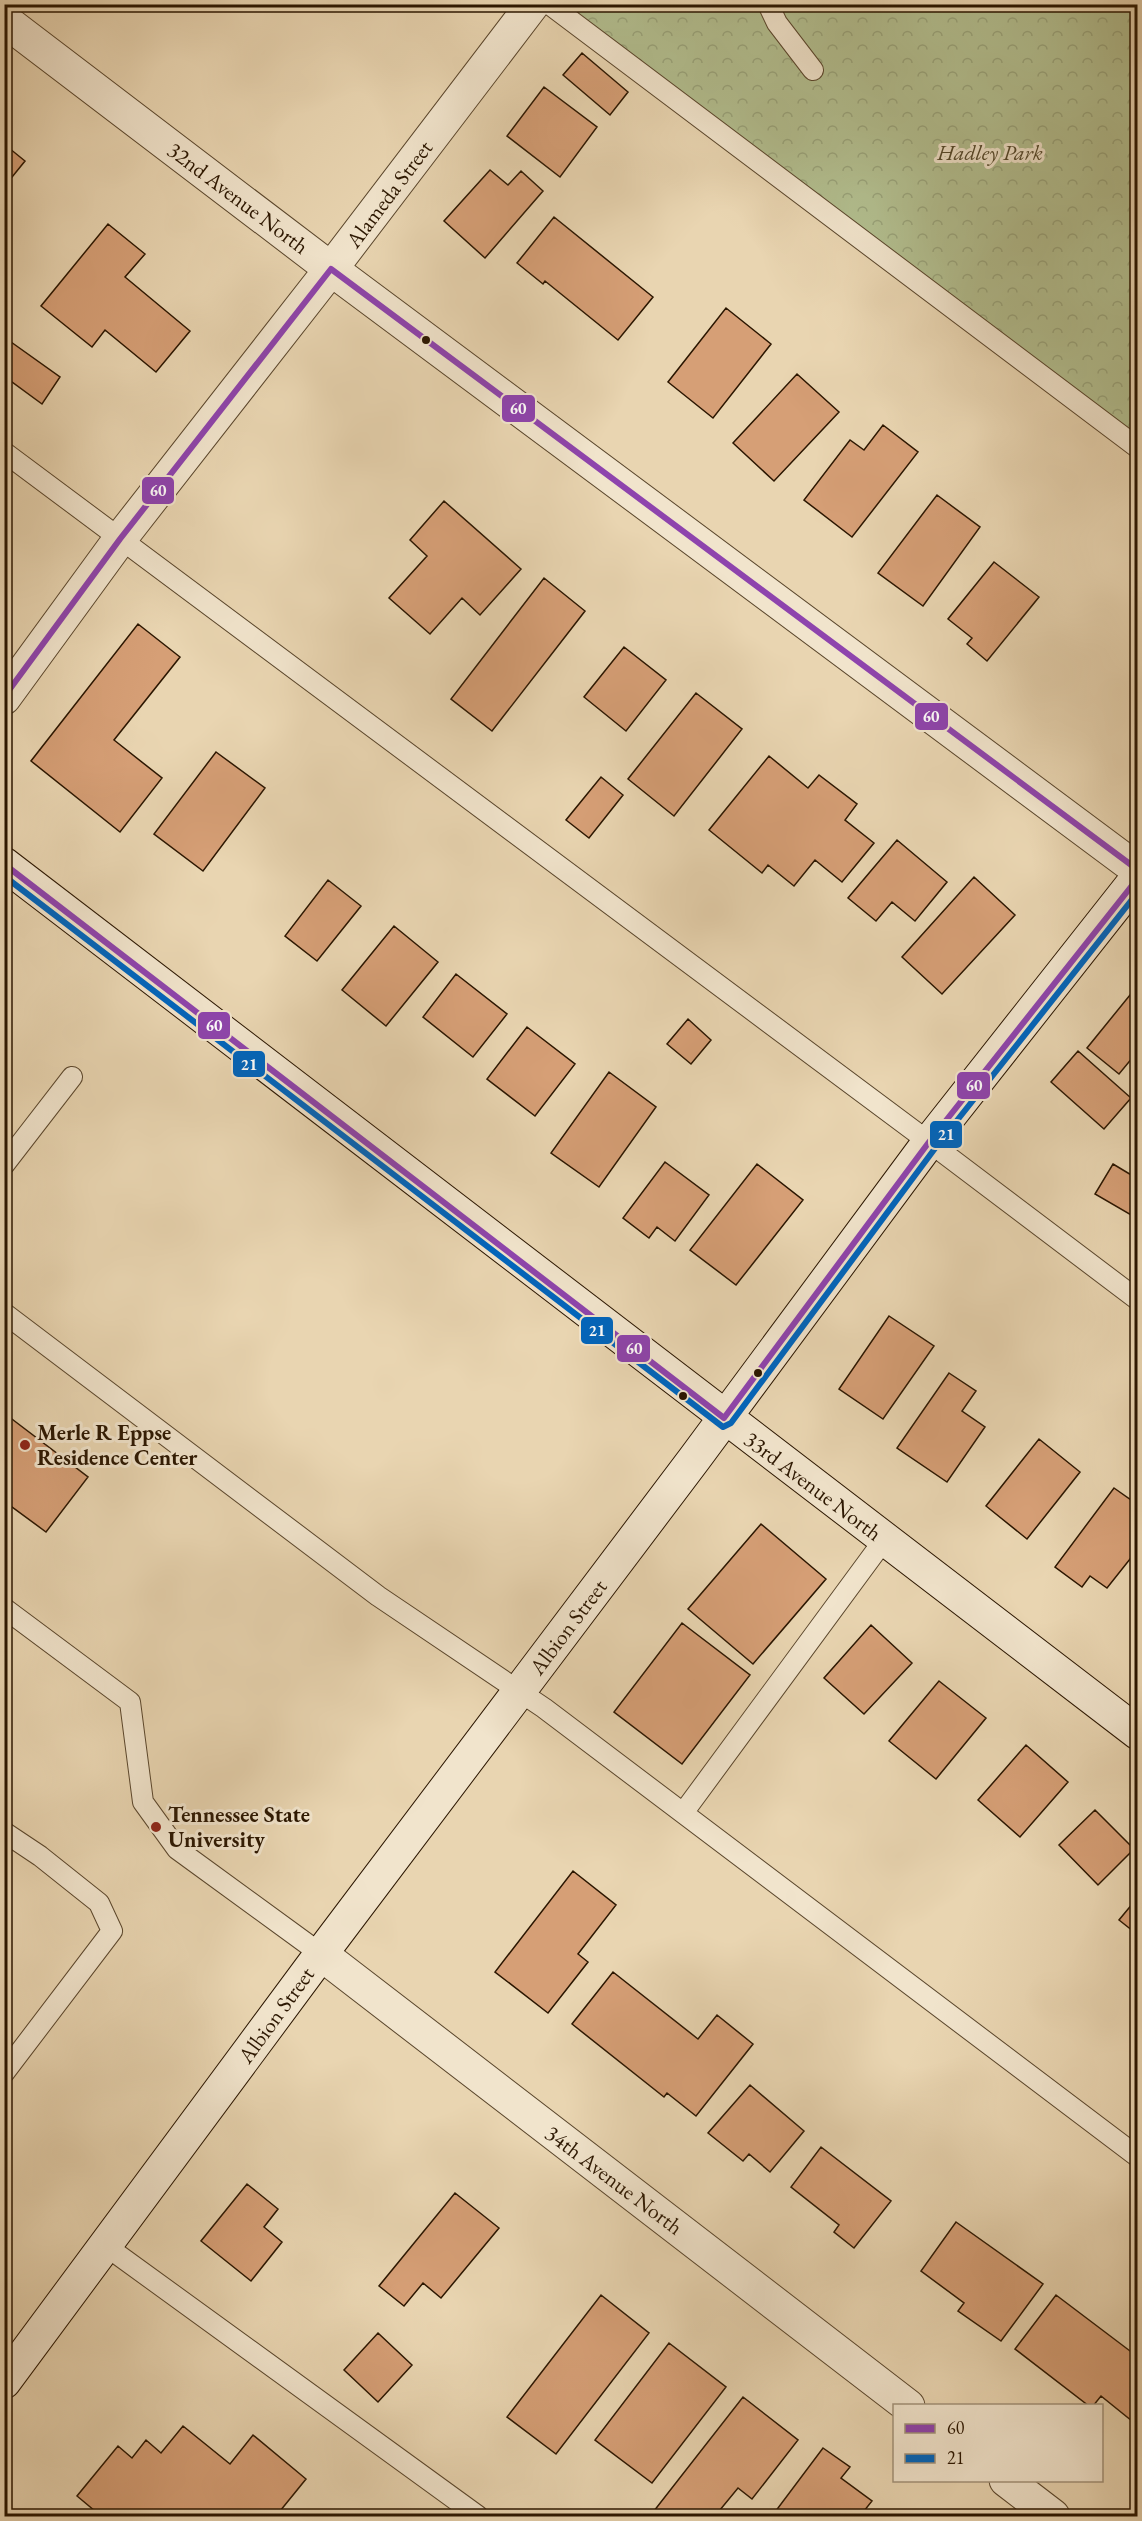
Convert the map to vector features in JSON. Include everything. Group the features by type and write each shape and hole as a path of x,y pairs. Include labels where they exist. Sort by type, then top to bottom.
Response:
{"street":[{"name":"Alameda Street","path":"4,698 120,538 331,269 533,4"},
{"name":"32nd Avenue North","path":"4,20 331,269 1137,870"},
{"name":"33rd Avenue North","path":"4,864 1137,1733"},
{"name":"Albion Street","path":"4,2382 321,1954 929,1142 1137,876"},
{"name":"34th Avenue North","path":"321,1954 905,2404"},
{"path":"1007,2482 1053,2517"}],"lane":[{"path":"549,4 1137,448"},
{"path":"768,4 777,23 813,70"},
{"path":"4,452 929,1142 1137,1300"},
{"path":"4,1165 72,1077"},
{"path":"4,1313 378,1596 544,1708 1137,2157"},
{"path":"683,1813 884,1540"},
{"path":"4,1608 130,1702 143,1802 177,1849 321,1954"},
{"path":"4,1832 40,1856 99,1903 112,1931 4,2073"},
{"path":"106,2246 478,2517"}],"green space":[{"name":"Hadley Park","path":"584,4 1137,5 1137,448 572,21"}],"building":[{"path":"582,53 628,92 610,115 563,75"},
{"path":"544,87 597,127 560,177 507,136"},
{"path":"4,144 25,161 4,187"},
{"path":"490,170 508,185 521,171 543,191 485,258 444,221"},
{"path":"554,217 653,297 618,340 545,281 543,284 517,263"},
{"path":"108,224 145,254 125,277 190,331 156,372 105,330 92,347 41,306"},
{"path":"726,308 771,344 713,418 668,382"},
{"path":"4,337 60,377 42,404 4,376"},
{"path":"797,374 839,412 774,481 733,443"},
{"path":"883,425 918,452 852,537 804,500 850,440 864,450"},
{"path":"937,495 980,527 923,606 878,573"},
{"path":"444,501 521,569 480,615 462,598 430,634 389,598 427,556 410,540"},
{"path":"994,562 1039,597 987,661 967,644 972,638 948,619"},
{"path":"544,578 585,611 492,731 451,699"},
{"path":"138,624 180,657 114,740 162,778 120,832 31,761"},
{"path":"624,647 666,680 626,731 584,697"},
{"path":"696,693 742,729 674,816 628,779"},
{"path":"216,752 265,788 203,871 154,834"},
{"path":"769,756 808,788 819,775 857,804 845,820 874,843 842,882 815,860 794,886 768,865 762,873 709,830"},
{"path":"601,777 623,795 589,838 566,820"},
{"path":"897,840 947,882 915,921 892,902 876,921 848,898"},
{"path":"974,877 1015,915 942,994 902,957"},
{"path":"328,880 361,906 317,961 285,936"},
{"path":"394,926 438,962 386,1026 342,990"},
{"path":"456,974 507,1014 473,1057 423,1017"},
{"path":"1130,995 1138,1001 1138,1051 1119,1074 1087,1048"},
{"path":"688,1019 711,1040 691,1064 667,1044"},
{"path":"527,1027 575,1064 535,1116 487,1079"},
{"path":"1078,1051 1131,1098 1104,1129 1051,1082"},
{"path":"609,1072 656,1107 599,1187 551,1153"},
{"path":"665,1162 709,1195 675,1241 657,1227 649,1238 623,1218"},
{"path":"757,1164 803,1200 736,1285 690,1250"},
{"path":"1113,1164 1138,1179 1138,1219 1095,1194"},
{"path":"889,1316 934,1346 883,1419 839,1389"},
{"path":"949,1373 976,1391 962,1411 985,1427 947,1482 897,1448"},
{"name":"Merle R Eppse Residence Center","path":"4,1413 88,1477 46,1532 4,1501"},
{"path":"1039,1439 1080,1472 1027,1539 986,1506"},
{"path":"1114,1488 1138,1505 1138,1549 1107,1588 1090,1576 1082,1587 1055,1567"},
{"path":"761,1524 826,1579 753,1664 688,1609"},
{"path":"682,1623 750,1675 682,1764 614,1712"},
{"path":"871,1625 912,1663 864,1714 824,1678"},
{"path":"939,1681 986,1718 936,1779 889,1741"},
{"path":"1026,1745 1068,1782 1020,1837 978,1800"},
{"path":"1095,1810 1134,1849 1098,1885 1059,1845"},
{"path":"573,1871 616,1905 578,1954 588,1962 548,2013 495,1972"},
{"path":"1138,1897 1138,1935 1119,1920"},
{"path":"613,1972 698,2039 717,2015 753,2044 696,2116 667,2093 664,2097 572,2024"},
{"path":"750,2085 804,2131 770,2172 749,2154 743,2161 708,2133"},
{"path":"821,2147 891,2201 854,2248 834,2232 839,2225 791,2187"},
{"path":"247,2184 278,2209 264,2227 282,2242 251,2281 201,2241"},
{"path":"455,2193 499,2228 441,2298 423,2283 404,2306 379,2286"},
{"path":"956,2222 1043,2284 1001,2341 958,2311 964,2303 921,2271"},
{"path":"601,2295 649,2333 556,2454 507,2417"},
{"path":"1056,2295 1138,2357 1138,2414 1132,2421 1101,2396 1095,2404 1086,2404 1015,2349"},
{"path":"378,2333 412,2365 378,2402 344,2370"},
{"path":"669,2343 726,2387 652,2483 595,2440"},
{"path":"743,2397 798,2440 752,2499 738,2488 715,2516 650,2516"},
{"path":"183,2426 230,2464 253,2435 306,2479 276,2516 101,2516 77,2496 118,2446 132,2458 146,2440 161,2453"},
{"path":"823,2448 850,2467 841,2478 872,2501 860,2516 772,2516"}],"transit line":[{"name":"60","path":"4,697 120,539 331,269 1138,870"},
{"name":"60","path":"4,864 724,1418 929,1142 1138,878"},
{"name":"21","path":"4,876 723,1427 731,1423 936,1147 1138,892"}],"place":[{"name":"Merle R Eppse Residence Center","path":"25,1445"},
{"name":"Tennessee State University","path":"156,1827"}]}
